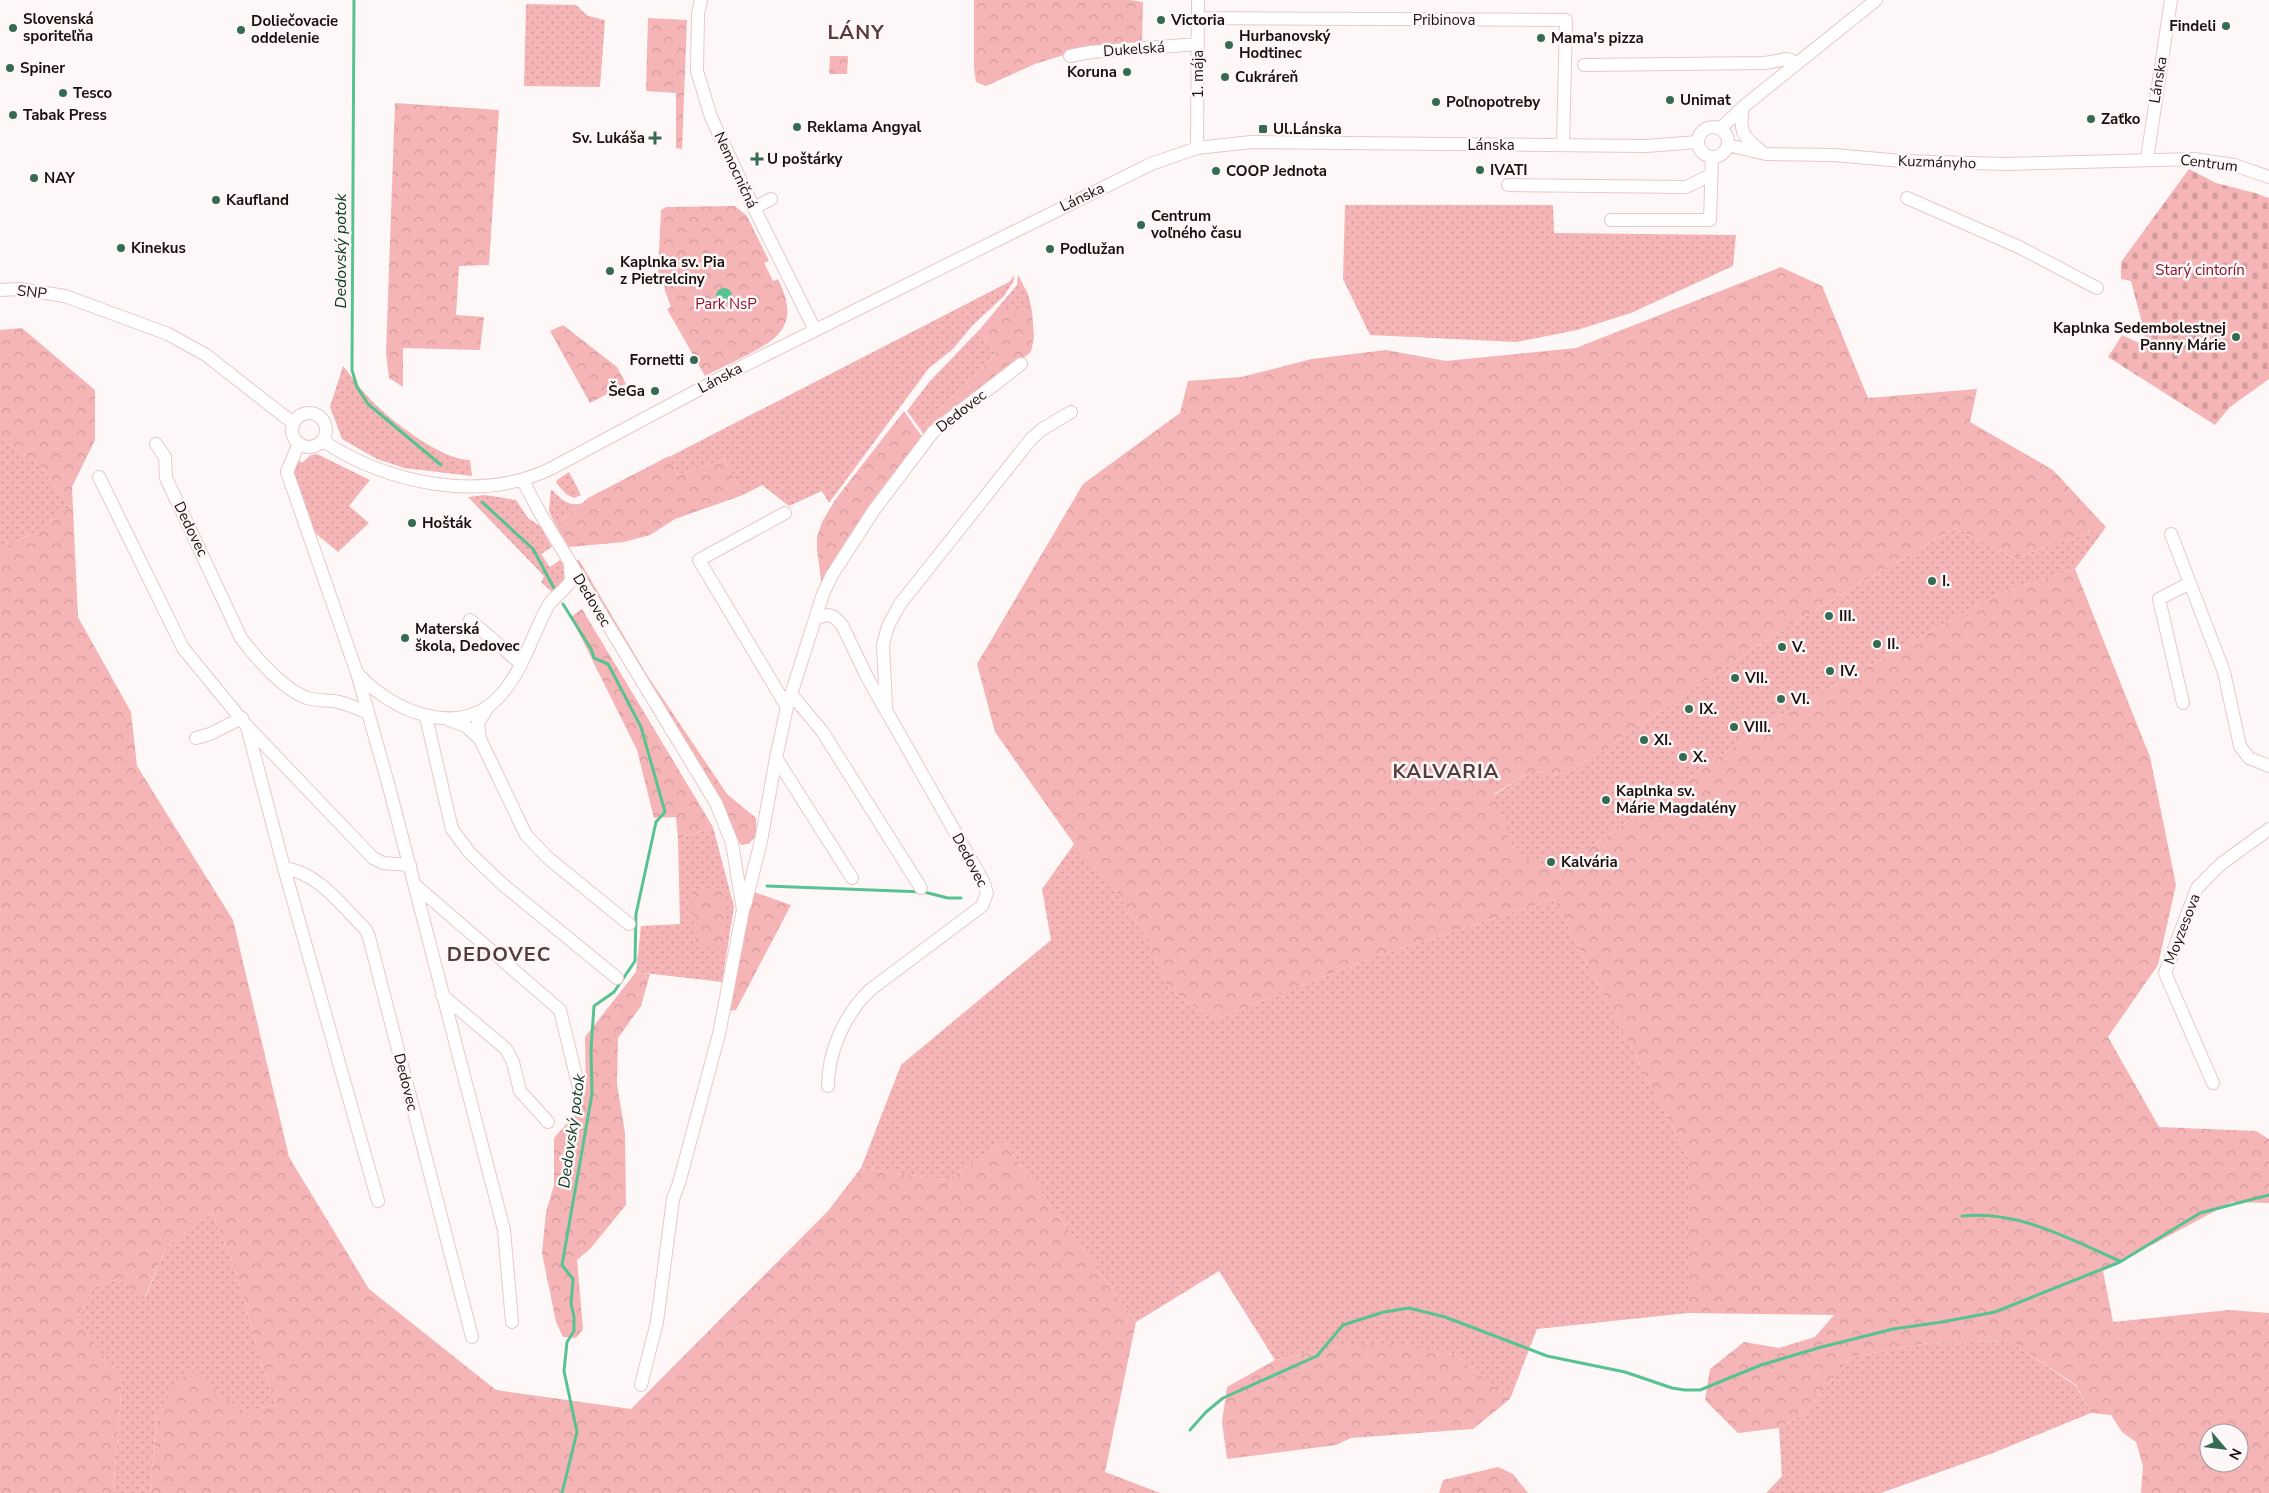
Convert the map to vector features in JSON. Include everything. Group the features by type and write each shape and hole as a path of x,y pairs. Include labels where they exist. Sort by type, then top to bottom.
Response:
{"street":[{"name":"Nemocničná","path":"701,0 698,14 698,71 711,117 746,193 815,330"},
{"name":"1. mája","path":"1197,148 1198,0"},
{"path":"1720,129 1743,107 1876,0"},
{"name":"Lánska","path":"2147,159 2171,0"},
{"name":"Pribinova","path":"1199,18 1566,20 1563,145"},
{"name":"Dukelská","path":"1070,56 1091,52 1198,44"},
{"path":"1584,66 1765,63 1787,58 1798,63"},
{"path":"1743,107 1740,122 1742,131 1747,140 1766,154"},
{"path":"1712,127 1720,129 1726,134 1728,145 1722,155 1712,158 1702,152 1698,142 1700,134 1705,129 1712,127"},
{"name":"Lánska","path":"523,481 552,468 745,365 1120,179 1174,155 1197,148 1223,143 1267,141 1646,146 1698,142"},
{"name":"Kuzmányho","path":"1728,145 1766,154 1834,155 1902,162 2006,164 2147,159"},
{"path":"1611,220 1710,220 1712,158"},
{"name":"Centrum","path":"2147,159 2194,159 2226,163 2250,169 2269,177"},
{"path":"1508,185 1686,187 1711,175"},
{"path":"1907,198 2019,247 2097,288"},
{"path":"754,208 771,199"},
{"name":"SNP","path":"0,290 20,289 65,296 133,320 187,344 240,380 294,423"},
{"name":"Dedovec","path":"641,1385 658,1322 673,1199 682,1175 719,1034 744,910 761,841 787,707 823,594 832,575 874,510 926,440 942,424 1021,364"},
{"path":"886,706 883,645 888,626 900,604 1031,439 1041,430 1071,412"},
{"path":"315,413 326,426 326,432 322,441 310,447 299,443 294,438 294,423 304,414 315,413"},
{"path":"322,441 379,470 423,482 476,485 523,481"},
{"path":"299,443 286,472 357,673 410,865 504,1230 512,1322"},
{"name":"Dedovec","path":"156,444 165,456 166,478 241,638 252,652 301,696 350,705 368,713"},
{"path":"98,477 183,648 244,721 373,858 383,863 410,865"},
{"name":"Dedovec","path":"523,481 569,562 716,803 732,843 744,910"},
{"path":"785,513 699,560 787,707"},
{"path":"2171,534 2188,584 2224,672 2240,746 2249,758 2269,766"},
{"path":"569,562 572,572 568,586 553,599 505,690 488,706 478,723 480,739 526,834 548,858 629,924"},
{"name":"Dedovec","path":"828,1086 829,1069 837,1041 851,1014 865,995 982,906 987,897 983,881 886,706 867,677 842,625 831,610 827,599 828,586 832,575"},
{"path":"2182,702 2159,598 2188,584"},
{"path":"816,618 828,615 842,625"},
{"path":"470,620 520,663"},
{"path":"357,673 382,695 426,717 446,719 466,726 480,739"},
{"path":"791,694 822,731 921,888"},
{"path":"446,719 472,714 488,706"},
{"path":"426,717 452,829 469,852 501,883 617,978"},
{"path":"196,738 244,721"},
{"path":"244,721 378,1201"},
{"path":"257,766 266,758 277,757"},
{"path":"776,758 852,878"},
{"name":"Moyzesova","path":"2213,1082 2165,973 2197,888 2221,864 2269,829"},
{"path":"732,843 740,854 748,856 754,853 761,841"},
{"name":"Dedovec","path":"284,868 304,874 321,885 366,930 369,937 472,1337"},
{"path":"414,884 560,1010 579,1088"},
{"path":"442,995 506,1049 513,1062 520,1091 548,1122"}],"green space":[{"path":"974,0 1130,0 1143,2 1142,42 1070,53 1035,64 986,86 976,82 974,68"},
{"path":"526,4 576,5 588,16 605,20 600,87 524,86"},
{"path":"648,18 687,20 682,149 676,148 676,93 646,91"},
{"path":"830,56 848,56 847,74 829,74"},
{"path":"395,103 499,110 489,265 459,266 456,315 484,317 480,350 403,348 403,387 389,378 386,353"},
{"name":"Starý cintorín","path":"2189,169 2216,183 2269,198 2269,379 2230,407 2215,425 2108,357 2122,335 2141,344 2145,334 2131,281 2121,279 2121,262"},
{"path":"1345,205 1553,205 1554,233 1736,235 1733,266 1631,313 1577,330 1517,342 1370,335 1343,279"},
{"name":"Park NsP","path":"735,206 747,216 769,261 764,263 773,281 778,279 784,293 787,316 779,333 771,341 705,376 667,309 671,307 665,291 663,276 658,274 661,210 666,207"},
{"path":"1781,267 1822,286 1868,398 1977,389 1970,422 2053,470 2106,527 2014,558 1955,528 1788,626 1567,774 1530,772 1494,794 1514,853 1556,872 1768,722 2000,593 2075,569 2150,757 2176,885 2158,965 2108,1037 2159,1127 2256,1131 2269,1139 2269,1203 2232,1202 2103,1271 2113,1322 2229,1310 2269,1313 2269,1493 2141,1493 2143,1466 2136,1442 2122,1432 2111,1415 2091,1413 2076,1385 2010,1341 1929,1343 1851,1357 1806,1412 1779,1428 1738,1433 1705,1400 1710,1369 1744,1342 1779,1348 1815,1337 1834,1315 1688,1313 1688,1157 1554,899 1371,958 1214,1020 1169,989 1144,934 1112,885 1074,844 995,732 977,664 1083,484 1180,413 1188,381 1241,377 1312,359 1386,350 1446,361 1576,348"},
{"path":"1015,275 1004,296 972,326 953,349 929,368 829,503 822,491 789,506 762,485 743,495 724,460 678,475 669,457 1009,282"},
{"path":"1018,275 1028,294 1032,311 995,311 1017,285"},
{"path":"995,311 1032,311 1034,337 1031,352 931,428 925,437 920,429 996,354 980,329"},
{"path":"563,325 617,367 626,384 590,403 550,331"},
{"path":"22,328 95,390 95,440 72,487 78,617 131,712 137,766 233,920 289,1157 369,1289 496,1390 631,1409 828,1211 861,1168 947,1180 1004,1142 1136,1322 1105,1472 1160,1493 150,1493 157,1413 189,1370 246,1413 277,1404 262,1366 235,1268 212,1213 167,1246 144,1299 118,1279 94,1286 76,1320 122,1381 113,1493 0,1493 0,549 36,532 70,507 42,468 0,437 0,330"},
{"path":"980,329 996,354 920,429 907,411 930,381"},
{"path":"343,366 370,399 403,428 445,453 470,460 472,476 404,468 377,459 342,439 330,407"},
{"path":"904,411 925,441 823,594 817,550 817,537 822,522 835,500"},
{"path":"0,437 42,468 70,507 36,532 0,549"},
{"path":"317,454 370,480 349,506 369,523 338,552 315,533 293,477 293,469 299,460 302,463 311,455"},
{"path":"669,456 678,475 724,460 743,495 675,519 650,535 624,542 569,547 556,526 588,498"},
{"path":"569,472 581,495 574,498 566,494 556,483 557,480"},
{"path":"551,489 561,499 569,503 582,503 556,526 549,511"},
{"path":"485,495 516,500 528,518 540,526 552,547 541,554 550,567 560,560 568,570 566,579 554,594 541,582 544,576 468,497"},
{"path":"2106,527 2075,569 2000,593 1768,722 1556,872 1514,854 1494,795 1530,772 1567,774 1788,626 1955,528 2014,558"},
{"path":"579,560 647,675 727,794 756,818 756,835 749,844 741,845 569,562"},
{"path":"582,609 713,827 678,839 676,817 654,818 637,750 571,617"},
{"path":"713,827 734,907 722,982 636,972 641,926 680,924 678,839"},
{"path":"1074,844 1112,885 1144,934 1169,989 1214,1020 1371,958 1554,899 1688,1157 1688,1313 1537,1329 1510,1399 1454,1354 1382,1344 1332,1348 1275,1360 1219,1271 1136,1322 1004,1142 947,1180 861,1168 901,1065 1051,940 1042,889"},
{"path":"725,888 723,948 696,947 691,889"},
{"path":"754,892 791,905 736,1010 729,1011 745,935 743,934"},
{"path":"636,972 650,974 641,1006 618,1038 617,1084 625,1133 626,1205 590,1249 577,1260 583,1329 576,1338 563,1337 556,1322 542,1253 546,1212 554,1185 554,1138 575,1114 586,1091 585,1037"},
{"path":"212,1213 235,1268 262,1366 277,1404 246,1413 157,1413 150,1493 113,1493 122,1382 76,1320 94,1286 118,1279 145,1298 167,1246"},
{"path":"2010,1341 2076,1386 2091,1413 1993,1453 1881,1493 1766,1493 1782,1476 1779,1428 1806,1412 1851,1357 1929,1343"},
{"path":"1382,1343 1454,1354 1510,1399 1473,1429 1351,1438 1336,1445 1227,1459 1222,1422 1227,1387 1275,1360 1332,1348"},
{"path":"1498,1467 1513,1474 1528,1493 1439,1493 1443,1480"}],"water":[{"path":"724,288 730,290 732,296 730,302 724,304 718,302 716,296 718,290"}],"waterway":[{"name":"Dedovský potok","path":"354,0 352,370 357,387 368,404 441,465"},
{"name":"Dedovský potok","path":"482,502 533,549 555,590"},
{"name":"Dedovský potok","path":"562,1493 577,1432 564,1371 567,1342 574,1331 571,1303 573,1279 562,1265 592,1094 591,1049 594,1006 614,992 635,961 636,914 656,822 665,812 641,727 608,664 594,658 591,649 563,604"},
{"path":"767,886 924,892 948,898 961,898"},
{"path":"1190,1430 1206,1412 1223,1398 1317,1356 1343,1325 1384,1312 1409,1308 1445,1317 1547,1356 1625,1372 1672,1388 1700,1390 1761,1365 1818,1348 1893,1329 1995,1312 2120,1262 2200,1213 2269,1195"},
{"path":"1962,1216 2004,1217 2024,1222 2063,1236 2120,1261"}],"place":[{"name":"Victoria","path":"1161,20"},
{"name":"Findeli","path":"2226,26"},
{"name":"Slovenská sporiteľňa","path":"13,28"},
{"name":"Doliečovacie oddelenie","path":"241,30"},
{"name":"Mama's pizza","path":"1541,38"},
{"name":"Hurbanovský Hodtinec","path":"1229,45"},
{"name":"Spiner","path":"10,68"},
{"name":"Koruna","path":"1127,72"},
{"name":"Cukráreň","path":"1225,77"},
{"name":"Tesco","path":"63,93"},
{"name":"Unimat","path":"1670,100"},
{"name":"Poľnopotreby","path":"1436,102"},
{"name":"Tabak Press","path":"13,115"},
{"name":"Zaťko","path":"2091,119"},
{"name":"Reklama Angyal","path":"797,127"},
{"name":"Ul.Lánska","path":"1263,129"},
{"name":"Sv. Lukáša","path":"655,138"},
{"name":"U poštárky","path":"757,159"},
{"name":"IVATI","path":"1480,170"},
{"name":"COOP Jednota","path":"1216,171"},
{"name":"NAY","path":"34,178"},
{"name":"Kaufland","path":"216,200"},
{"name":"Centrum voľného času","path":"1141,225"},
{"name":"Kinekus","path":"121,248"},
{"name":"Podlužan","path":"1050,249"},
{"name":"Kaplnka sv. Pia z Pietrelciny","path":"610,271"},
{"name":"Kaplnka Sedembolestnej Panny Márie","path":"2236,337"},
{"name":"Fornetti","path":"694,360"},
{"name":"ŠeGa","path":"655,391"},
{"name":"Hošták","path":"412,523"},
{"name":"I.","path":"1932,581"},
{"name":"III.","path":"1829,616"},
{"name":"Materská škola, Dedovec","path":"405,638"},
{"name":"II.","path":"1877,644"},
{"name":"V.","path":"1782,647"},
{"name":"IV.","path":"1830,671"},
{"name":"VII.","path":"1735,678"},
{"name":"VI.","path":"1781,699"},
{"name":"IX.","path":"1689,709"},
{"name":"VIII.","path":"1734,727"},
{"name":"XI.","path":"1644,740"},
{"name":"X.","path":"1683,757"},
{"name":"Kaplnka sv. Márie Magdalény","path":"1606,800"},
{"name":"Kalvária","path":"1551,862"}],"district":[{"name":"LÁNY","path":"856,32"},
{"name":"KALVARIA","path":"1446,771"},
{"name":"DEDOVEC","path":"499,954"}]}
